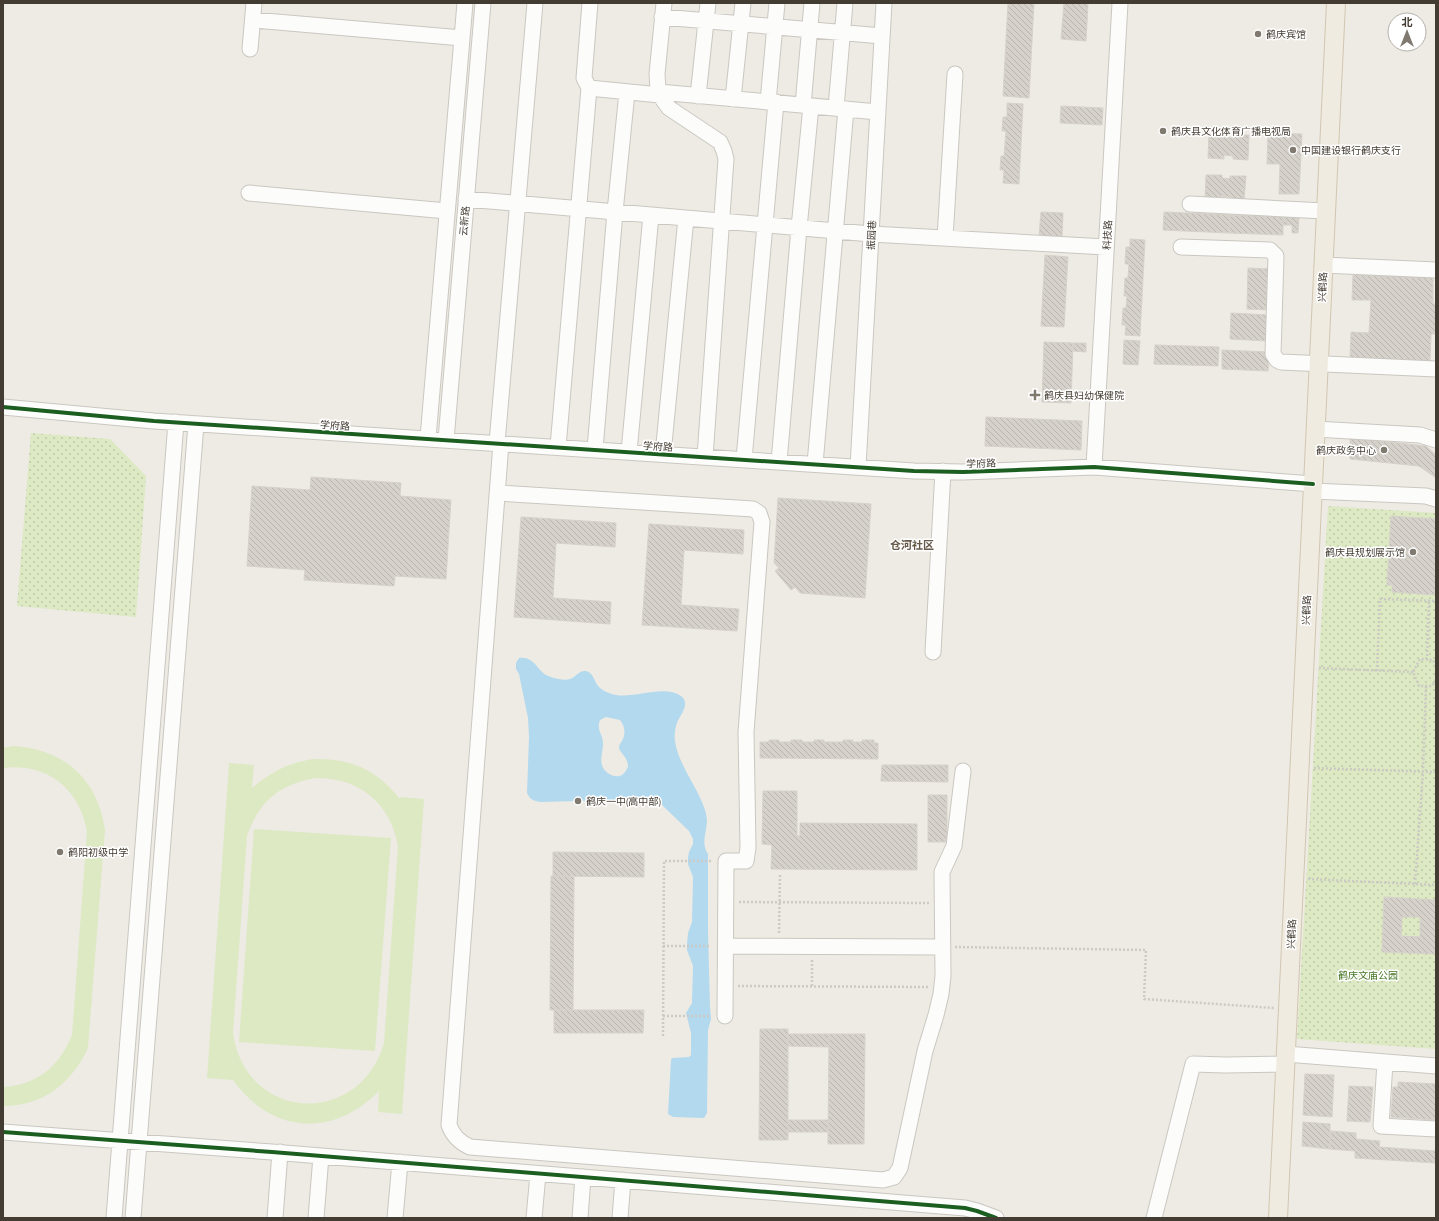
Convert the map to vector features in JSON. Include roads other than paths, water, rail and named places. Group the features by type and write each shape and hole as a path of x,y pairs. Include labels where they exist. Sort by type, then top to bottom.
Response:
{"main road":[{"name":"兴鹤路","path":"1278,1218 1336,3"}],"street":[{"path":"250,49 254,3"},
{"name":"云新路","path":"428,438 465,3"},
{"name":"云新路","path":"446,440 483,3"},
{"path":"535,3 499,443 498,493 449,1125 458,1140 470,1147 875,1179 888,1179 894,1176 900,1168 925,1051 936,1015 942,987 942,872 954,846 963,770"},
{"path":"558,447 589,88 584,78 590,3"},
{"path":"698,96 708,3"},
{"path":"733,99 743,3"},
{"path":"744,460 765,225 777,3"},
{"path":"779,462 799,228 812,3"},
{"path":"815,464 835,231 841,108 842,32 845,3"},
{"name":"振园巷","path":"858,467 884,3"},
{"name":"科技路","path":"1094,467 1120,3"},
{"path":"705,457 726,159 720,142 669,108 660,94 656,82 656,74 663,10 706,20 882,36"},
{"path":"253,20 462,38"},
{"path":"945,238 955,74"},
{"path":"589,88 878,112"},
{"path":"595,449 615,212 627,92"},
{"path":"249,193 447,211"},
{"path":"466,200 871,234 1106,247"},
{"path":"1190,204 1325,211"},
{"path":"629,452 651,215"},
{"path":"663,454 686,218"},
{"path":"1181,247 1270,250 1276,256 1273,354 1277,360 1281,362 1436,369"},
{"path":"1323,265 1436,270"},
{"name":"学府路","path":"3,407 196,424 914,471 1094,467 1312,488 1426,496 1436,499"},
{"path":"114,1218 176,422"},
{"path":"133,1218 196,424"},
{"path":"1315,429 1420,435 1436,440"},
{"path":"933,652 943,471"},
{"path":"498,493 753,509 759,512 762,522 746,732 748,848 746,861 726,861 726,902 719,946 726,985 721,1016"},
{"path":"719,946 943,947"},
{"path":"1154,1218 1193,1064 1225,1065 1286,1059 1385,1062 1436,1066"},
{"path":"1385,1062 1381,1126 1436,1129"},
{"path":"3,1132 280,1152 965,1208 996,1218"},
{"path":"275,1218 280,1152"},
{"path":"316,1218 321,1156"},
{"path":"395,1218 400,1162"},
{"path":"534,1218 538,1174"},
{"path":"580,1218 583,1177"},
{"path":"620,1218 623,1180"}],"water":[{"path":"519,658 528,659 546,675 567,680 581,672 586,671 591,674 600,688 608,693 617,695 665,691 681,696 684,699 685,706 676,725 675,741 680,758 702,802 707,820 704,843 708,854 708,931 711,1019 708,1030 707,1113 704,1118 673,1117 668,1114 671,1060 672,1058 689,1057 691,1055 691,1033 686,1013 692,1003 693,966 687,950 687,944 688,933 692,922 693,877 688,864 688,858 693,844 693,839 689,831 662,805 646,797 616,800 541,802 531,799 527,793 529,737 528,718 519,674 516,669 516,663","holes":["606,717 620,720 623,725 624,733 619,749 627,760 628,767 623,774 613,776 607,773 602,765 601,760 603,744 599,724 600,720"]}],"place":[{"name":"鹤庆宾馆","path":"1258,34"},
{"name":"鹤庆县文化体育广播电视局","path":"1163,131"},
{"name":"中国建设银行鹤庆支行","path":"1293,150"},
{"name":"鹤庆县妇幼保健院","path":"1035,395"},
{"name":"鹤庆政务中心","path":"1384,450"},
{"name":"鹤庆县规划展示馆","path":"1413,552"},
{"name":"鹤庆一中(高中部)","path":"578,801"},
{"name":"鹤阳初级中学","path":"60,852"}],"district":[{"name":"仓河社区","path":"912,545"}],"park label":[{"name":"鹤庆文庙公园","path":"1368,975"}]}
